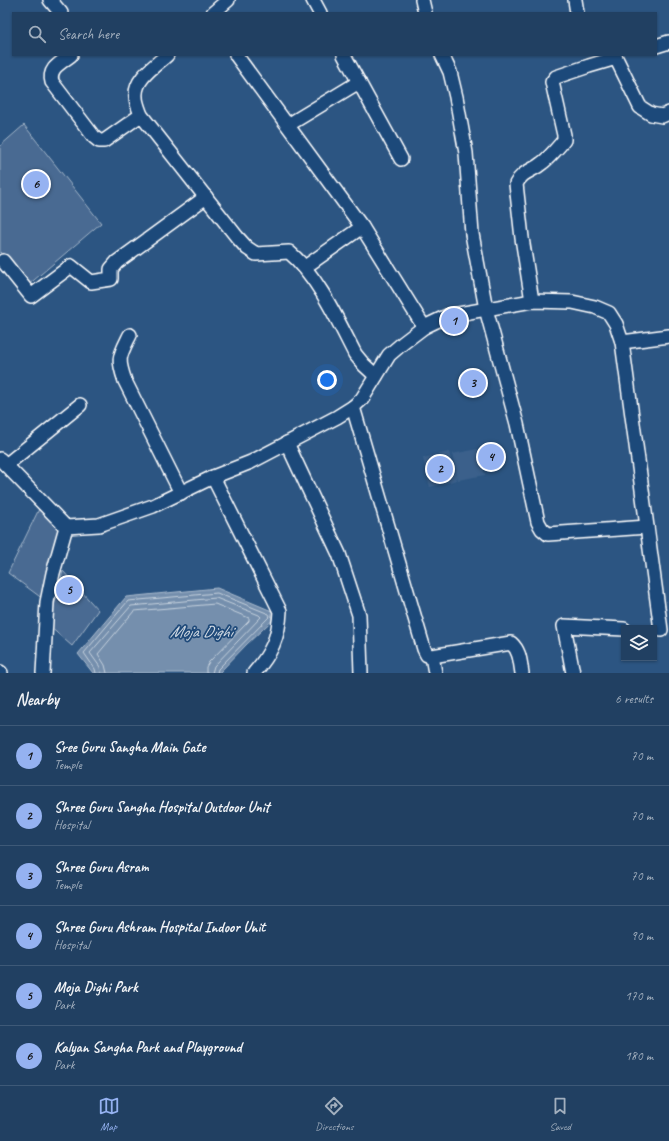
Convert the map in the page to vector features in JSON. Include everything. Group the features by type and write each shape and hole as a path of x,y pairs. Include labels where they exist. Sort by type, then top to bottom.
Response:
{"street":[{"path":"50,0 60,12"},
{"path":"214,12 228,0"},
{"path":"312,0 319,12"},
{"path":"422,0 425,12"},
{"path":"575,0 577,12"},
{"path":"657,46 669,42"},
{"path":"71,56 52,70 50,76 52,82 94,137 100,141 104,141 141,115"},
{"path":"166,56 140,80 136,89 136,98 141,115 237,237 253,252 256,254 289,252 305,267 355,354 376,376"},
{"path":"237,56 362,227 424,326"},
{"path":"345,56 401,159"},
{"path":"442,56 450,72 466,153 472,234 486,309 517,424 538,522 542,529 548,534 647,527"},
{"path":"612,59 622,56"},
{"path":"532,301 522,238 516,184 519,178 526,171 542,164 564,140 552,82 556,77 588,60 616,58 640,106 651,114 662,116 669,114"},
{"path":"288,125 359,82"},
{"path":"1,261 31,296 71,266 91,282 111,280 111,269 116,262 206,197"},
{"path":"305,267 362,227"},
{"path":"80,405 3,462 66,527 99,525 153,506 213,477 251,462 337,417 353,407 362,399 389,356 424,326 447,316 532,301 572,302 595,307 609,313 616,324 622,342 661,630"},
{"path":"130,335 119,360 125,382 181,493"},
{"path":"622,342 669,336"},
{"path":"353,407 427,655 432,656 511,643 517,648 522,673"},
{"path":"287,443 339,554 359,615 361,673"},
{"path":"213,477 280,611 278,635 266,660 254,673"},
{"path":"43,673 47,602 53,573 66,527"},
{"path":"573,673 564,626 621,628"},
{"path":"432,656 435,673"}],"shaded area":[{"path":"24,125 101,223 27,286 0,252 0,146"},
{"path":"496,444 502,466 486,470 480,448"},
{"path":"478,449 485,475 458,480 452,454"},
{"path":"449,452 457,480 430,487 423,458"},
{"path":"40,507 61,528 43,599 8,573"},
{"path":"63,571 98,610 72,646 49,626"}],"water":[{"name":"Moja Dighi","path":"217,588 279,614 219,673 93,673 78,654 126,597"}],"place":[{"name":"Kalyan Sangha Park and Playground","path":"36,184"},
{"name":"Sree Guru Sangha Main Gate","path":"454,321"},
{"name":"Shree Guru Asram","path":"473,383"},
{"name":"Shree Guru Ashram Hospital Indoor Unit","path":"491,457"},
{"name":"Shree Guru Sangha Hospital Outdoor Unit","path":"440,469"},
{"name":"Moja Dighi Park","path":"69,590"}]}
